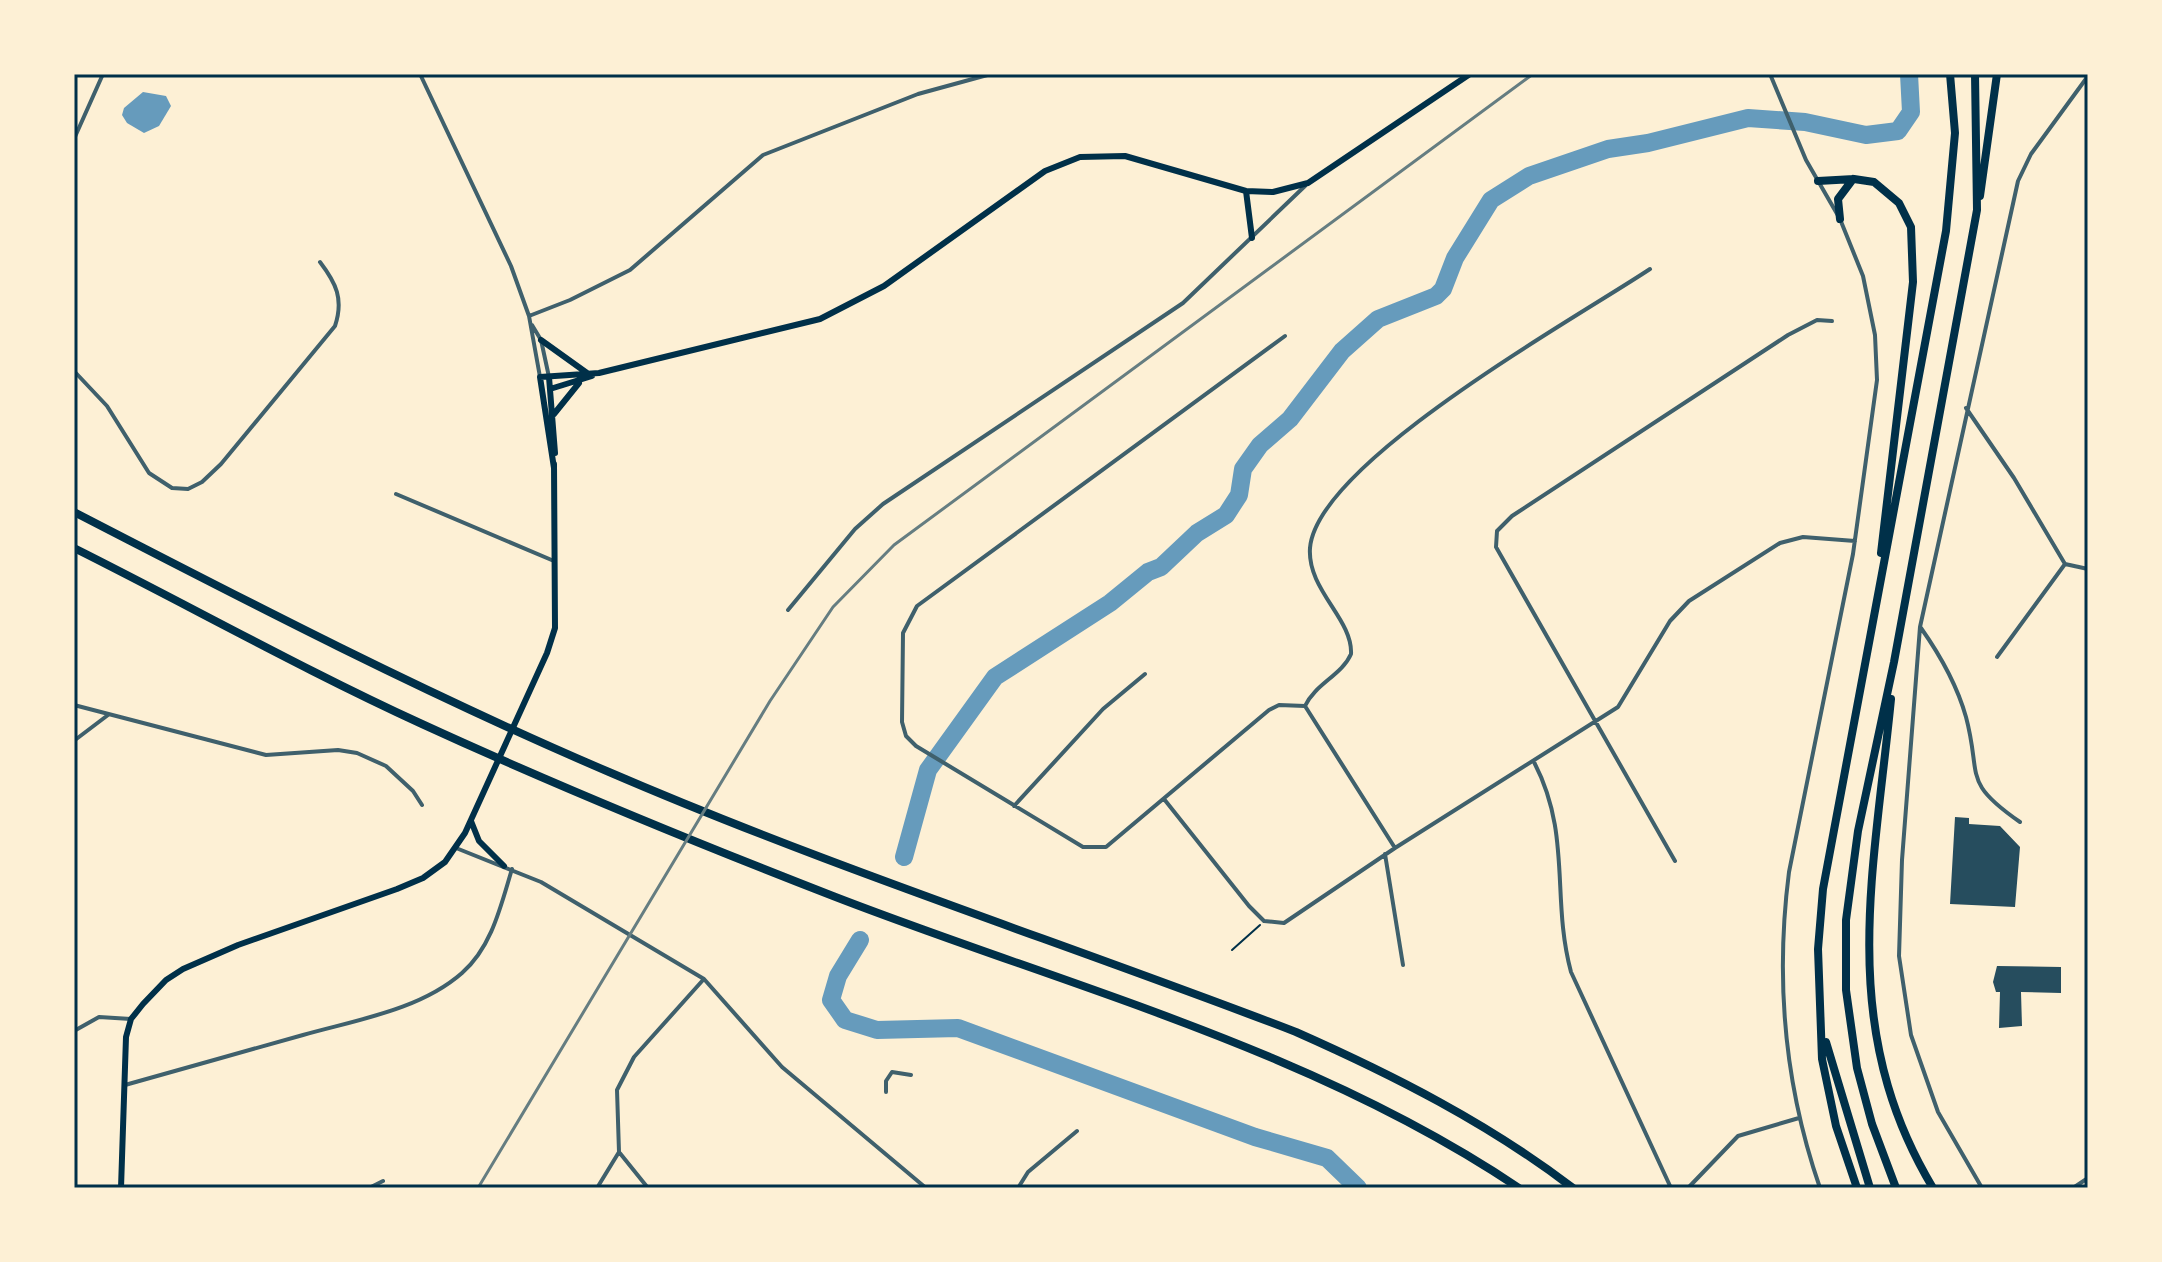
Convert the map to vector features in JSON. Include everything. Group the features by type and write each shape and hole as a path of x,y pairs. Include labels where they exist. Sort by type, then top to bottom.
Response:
{"highway":[{"path":"1877,586 1892,528 1946,231 1955,133 1950,74"},
{"path":"1975,74 1977,210"},
{"path":"1896,1188 1872,1124 1857,1068 1849,1024 1844,952 1858,831 1894,662 1977,210 1997,74"},
{"path":"1840,219 1838,199 1854,179"},
{"path":"1818,181 1854,179 1874,182 1899,203 1911,227 1914,250 1877,586 1823,889 1818,949 1822,1059 1828,1095 1857,1188"},
{"path":"74,512 446,699 621,777 874,877 1227,1006 1367,1064 1495,1134 1573,1188"},
{"path":"74,548 418,722 577,793 862,907 1281,1060 1413,1123 1519,1188"},
{"path":"1894,662 1869,897 1869,1000 1881,1065 1900,1121 1933,1188"},
{"path":"1823,1029 1841,1103 1870,1188"}],"main road":[{"path":"543,392 599,373 820,319 884,286 1045,171 1080,157 1125,156 1246,191 1273,192 1308,183 1460,76 1470,74"},
{"path":"1246,191 1252,238"},
{"path":"541,340 587,377"},
{"path":"554,468 540,377 587,377"},
{"path":"121,1188 123,1085 131,1019 155,990 183,969 230,948 423,878 456,848 471,821 555,628 554,414 549,377"},
{"path":"554,414 565,397 587,377"},
{"path":"471,821 479,841 508,867"}],"street":[{"path":"74,139 103,74"},
{"path":"420,74 493,226 529,316 540,377"},
{"path":"529,316 622,276 763,155 918,94 991,74"},
{"path":"1770,74 1796,139 1840,219 1863,276 1877,357 1875,414 1855,541 1789,872 1781,932 1783,1021 1799,1118 1820,1188"},
{"path":"1982,1188 1938,1112 1922,1071 1911,1035 1899,956 1904,834 1920,627 2018,181 2031,154 2088,76"},
{"path":"788,610 855,529 883,504 1164,318 1209,282 1308,183"},
{"path":"74,371 107,406 157,481 172,488 196,486 221,464 335,326 339,314 338,291 320,262"},
{"path":"1305,706 1319,686 1349,660 1352,647 1313,573 1313,533 1333,501 1376,456 1414,423 1650,269"},
{"path":"1675,861 1496,547 1497,531 1512,516 1788,335 1817,320 1832,321"},
{"path":"531,323 541,340 549,377"},
{"path":"1285,336 917,606 903,633 902,722 906,736 916,746 1083,847 1095,850 1106,847 1269,710 1279,705 1305,706"},
{"path":"1966,408 2014,478 2065,564 2088,569"},
{"path":"396,494 554,561"},
{"path":"1164,798 1264,921 1273,925 1294,918 1385,854 1624,702 1670,621 1689,601 1780,543 1803,537 1855,541"},
{"path":"1997,657 2065,564"},
{"path":"1920,627 1945,666 1965,715 1975,773 1982,791 1988,800 2020,822"},
{"path":"1014,806 1103,709 1145,674"},
{"path":"74,705 266,755 338,750 357,753 393,771 422,805"},
{"path":"1305,706 1395,848"},
{"path":"74,741 110,715"},
{"path":"74,722 74,741"},
{"path":"1534,762 1555,812 1569,964 1583,1002 1671,1188"},
{"path":"456,848 550,887 704,979 782,1067 926,1188"},
{"path":"1385,854 1403,965"},
{"path":"123,1085 378,1014 439,989 463,972 486,943 508,867"},
{"path":"597,1188 619,1152 616,1099 622,1074 704,979"},
{"path":"74,1031 99,1017 131,1019"},
{"path":"886,1092 886,1081 892,1072 911,1075"},
{"path":"1688,1188 1738,1136 1799,1118"},
{"path":"1018,1188 1028,1172 1077,1131"},
{"path":"619,1152 648,1188"},
{"path":"2073,1188 2088,1178"},
{"path":"369,1188 383,1181"}],"path":[{"path":"1232,950 1264,921"}],"water":[{"path":"143,92 166,96 171,106 159,126 144,133 127,123 122,115 124,108"}],"building":[{"path":"1955,817 1969,818 1969,824 2000,826 2020,847 2015,907 1950,904"},
{"path":"1997,966 2061,967 2061,993 2021,992 2022,1026 1999,1028 2000,992 1996,992 1993,982"}],"waterway":[{"path":"904,857 928,770 995,677 1110,603 1148,572 1161,567 1197,533 1226,515 1239,495 1243,469 1260,445 1290,419 1342,351 1378,319 1436,296 1443,289 1455,258 1491,200 1529,176 1608,149 1648,143 1748,118 1805,122 1866,135 1898,131 1911,112 1909,74"},
{"path":"860,940 838,976 831,1000 845,1020 877,1030 958,1028 1255,1137 1327,1158 1358,1188"}],"railway":[{"path":"478,1188 770,701 833,607 894,545 1533,74"}]}
